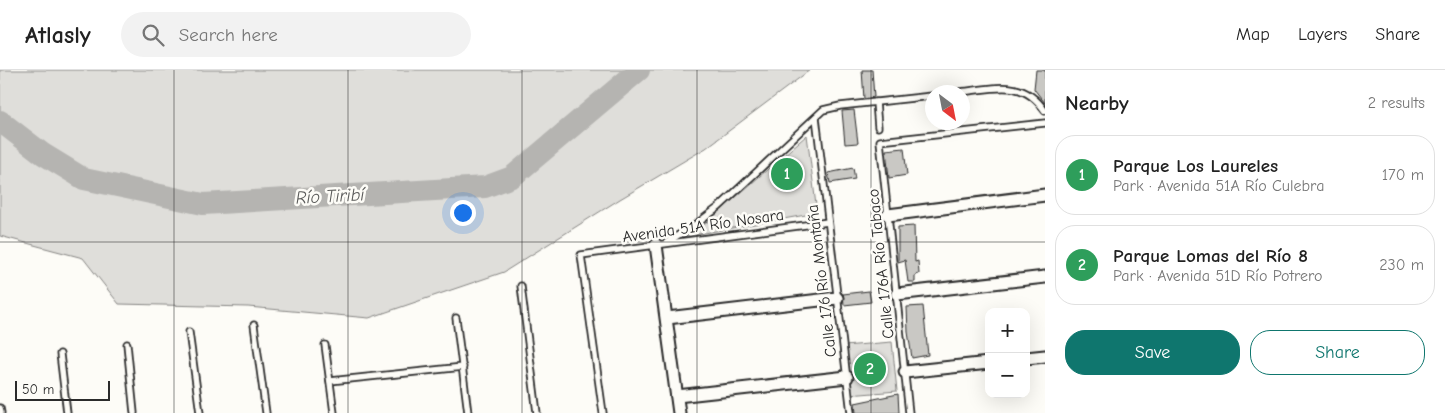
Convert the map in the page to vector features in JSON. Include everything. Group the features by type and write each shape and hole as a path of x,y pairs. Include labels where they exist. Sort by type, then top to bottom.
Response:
{"street":[{"path":"888,215 1045,194"},
{"path":"656,245 679,413"},
{"path":"896,294 1045,277"},
{"path":"667,318 837,298"},
{"path":"1030,358 1045,356"},
{"path":"905,372 985,363"},
{"path":"677,396 847,377"}],"lane":[{"path":"970,91 1004,88 1022,89 1037,99 1045,110"},
{"path":"656,245 672,240 695,226 719,207 823,110 830,107 925,97"},
{"path":"876,102 878,127"},
{"name":"Calle 176 Río Montaña","path":"816,117 851,413"},
{"name":"Calle 176A Río Tabaco","path":"910,413 880,141 1045,123"},
{"name":"Avenida 51A Río Nosara","path":"603,413 581,255 828,222"},
{"path":"521,286 537,413"},
{"path":"456,318 468,413"},
{"path":"254,325 266,413"},
{"path":"189,332 200,413"},
{"path":"127,344 134,413"},
{"path":"325,345 334,413"},
{"path":"60,354 67,413"},
{"path":"330,381 462,367"},
{"path":"0,408 1,413"}],"shaded area":[{"path":"0,70 810,70 706,148 620,199 504,272 369,318 248,307 119,304 83,258 0,236"},
{"path":"807,135 817,213 682,237 704,225"},
{"path":"892,342 897,391 849,395 844,346"}],"building":[{"path":"862,70 872,70 874,97 864,99"},
{"path":"1036,70 1045,70 1045,103 1034,89"},
{"path":"854,110 858,143 845,144 842,111"},
{"path":"904,148 907,175 889,178 886,150"},
{"path":"853,168 855,179 830,183 828,173"},
{"path":"914,226 915,262 918,261 919,274 915,275 915,282 908,282 905,260 898,262 898,227"},
{"path":"869,291 871,302 844,305 843,294"},
{"path":"923,306 928,355 912,358 907,307"},
{"path":"898,394 899,413 856,413 855,403"}],"waterway":[{"name":"Río Tiribí","path":"0,121 43,154 84,179 203,204 485,187 512,177 639,70"}],"place":[{"name":"Parque Los Laureles","path":"787,174"},
{"name":"Parque Lomas del Río 8","path":"870,369"}]}
